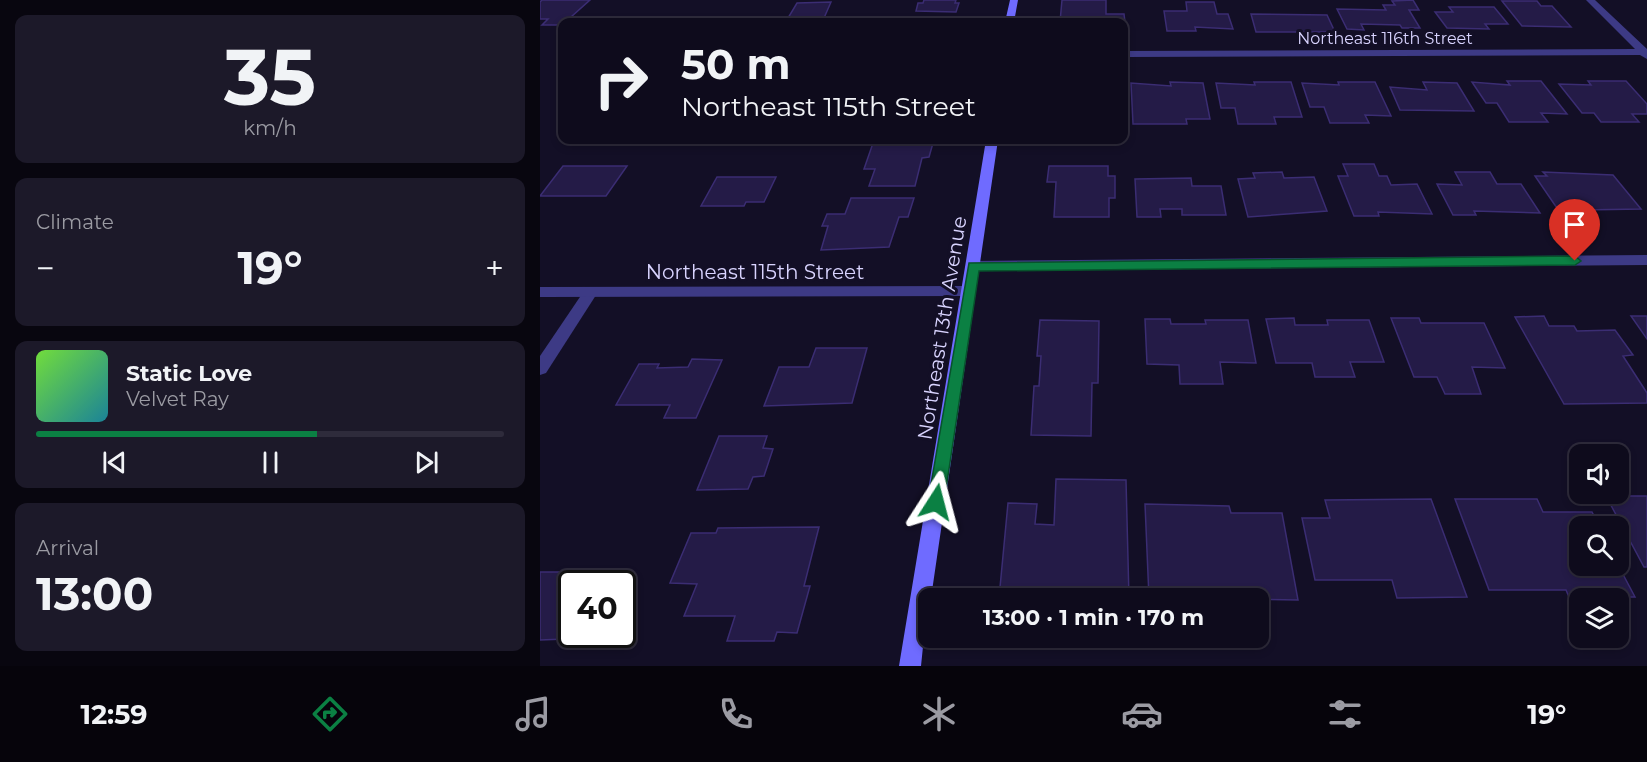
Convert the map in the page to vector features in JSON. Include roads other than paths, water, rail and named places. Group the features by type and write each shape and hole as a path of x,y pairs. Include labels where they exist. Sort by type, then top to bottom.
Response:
{"street":[{"path":"1011,18 1014,0"},
{"path":"1590,0 1646,53"},
{"name":"Northeast 116th Street","path":"1128,54 1646,53"},
{"name":"Northeast 13th Avenue","path":"910,666 991,144"},
{"path":"973,266 1647,260"},
{"name":"Northeast 115th Street","path":"540,292 969,291"},
{"path":"540,369 591,292"}]}
